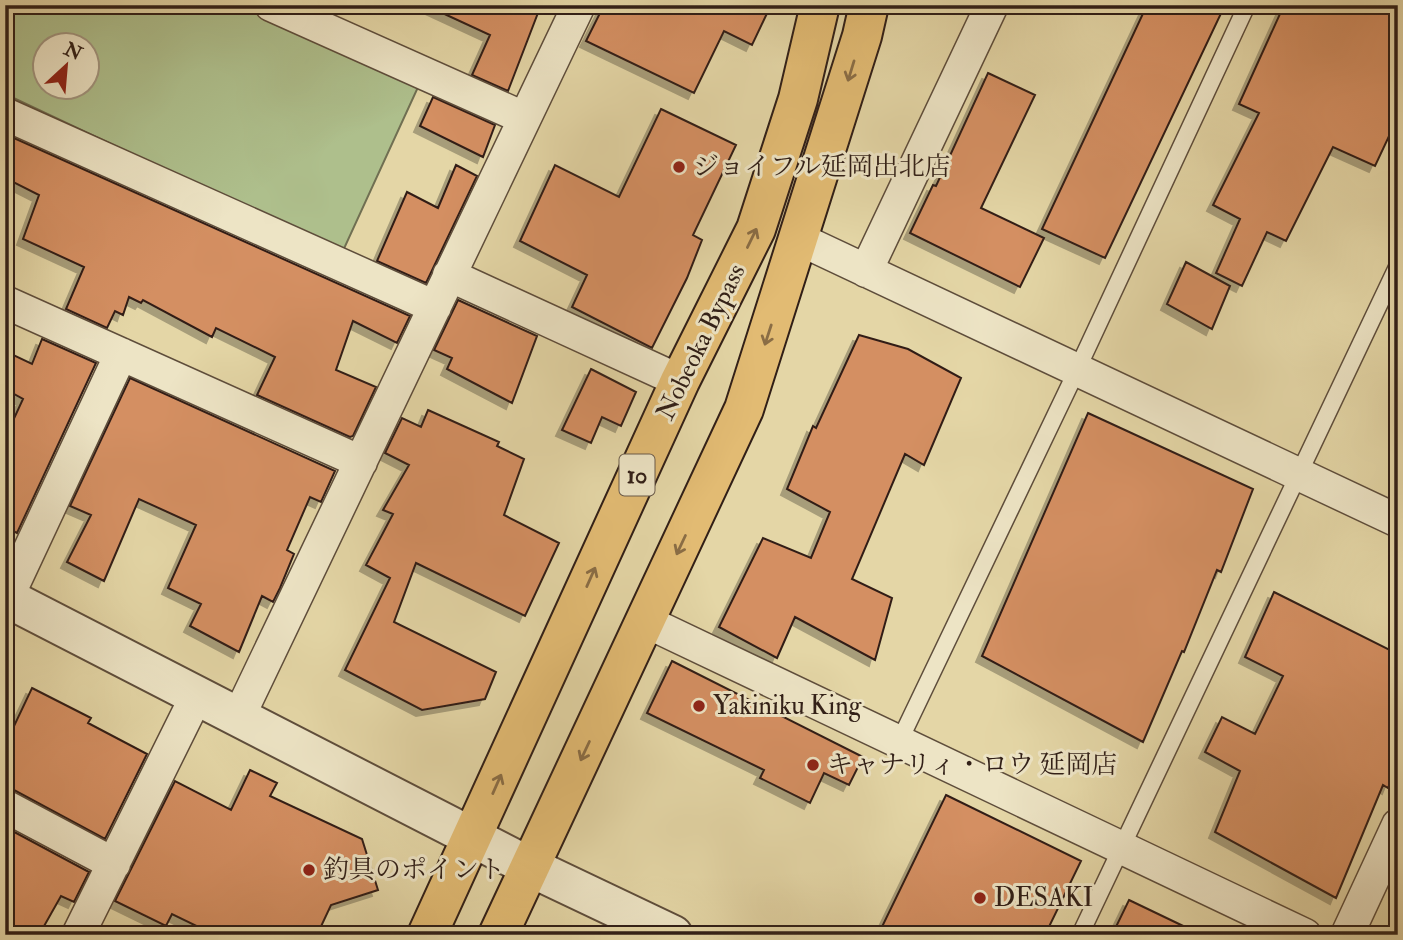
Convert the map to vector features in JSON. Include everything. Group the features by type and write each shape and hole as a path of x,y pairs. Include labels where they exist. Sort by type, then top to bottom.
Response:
{"highway":[{"name":"Nobeoka Bypass","path":"428,935 680,381 757,229 798,99 820,5"},
{"name":"Nobeoka Bypass","path":"498,935 744,410 862,36 869,5"}],"street":[{"path":"271,5 524,118"},
{"path":"239,716 579,5"},
{"path":"866,271 992,5"},
{"path":"5,114 435,307"},
{"path":"799,239 1398,521"},
{"path":"449,275 680,381"},
{"path":"5,302 361,462"},
{"path":"121,354 6,598 530,867 673,935"},
{"path":"645,621 1305,935"},
{"path":"78,935 197,695"},
{"path":"5,806 114,864"},
{"path":"1347,935 1398,825"}],"lane":[{"path":"899,742 1077,370 1247,5"},
{"path":"1080,935 1398,265"}],"green space":[{"path":"5,5 243,5 419,85 342,253 5,94"}],"building":[{"path":"425,5 541,5 508,91 472,75 490,35"},
{"path":"604,5 771,5 752,45 724,31 694,93 586,41"},
{"path":"1147,5 1225,5 1105,258 1042,229"},
{"path":"1284,5 1385,5 1398,11 1398,117 1375,166 1333,147 1286,241 1267,232 1242,286 1216,273 1240,219 1213,205 1259,113 1239,104"},
{"path":"988,73 1035,95 981,208 1044,238 1020,287 910,233 933,185 936,186"},
{"path":"433,97 495,125 483,157 420,126"},
{"path":"661,109 736,145 693,235 702,240 687,278 652,348 572,307 587,275 520,241 555,165 619,197"},
{"path":"5,134 410,316 397,343 353,321 336,370 376,387 353,436 257,395 275,357 216,328 212,337 143,300 141,303 129,297 123,315 115,311 107,328 66,309 84,267 23,239 39,195 5,178"},
{"path":"456,165 477,176 426,283 377,261 407,192 438,208"},
{"path":"1186,262 1230,286 1212,329 1167,304"},
{"path":"458,300 537,336 512,403 447,369 452,358 434,350"},
{"path":"859,335 908,349 961,378 924,465 905,454 852,579 892,598 875,660 795,617 777,658 719,627 763,538 811,558 830,512 787,489 813,426 816,428"},
{"path":"42,339 96,363 17,533 5,526 5,438 23,399 5,389 5,351 32,364"},
{"path":"591,369 636,392 621,426 602,417 591,443 562,430"},
{"path":"130,378 335,471 321,502 310,497 287,550 294,554 280,588 273,602 262,596 239,652 190,626 201,604 168,588 196,525 139,499 104,581 67,562 91,515 70,506"},
{"path":"428,410 499,442 497,446 524,459 504,515 559,543 525,616 416,563 394,622 496,672 485,699 422,710 345,670 390,578 366,565 393,514 383,510 409,465 385,453 402,418 421,427"},
{"path":"1088,413 1253,489 1221,572 1217,570 1143,742 982,656"},
{"path":"1274,592 1398,654 1398,763 1388,788 1383,785 1336,898 1215,832 1240,771 1205,752 1222,717 1255,734 1283,676 1245,657"},
{"path":"672,661 863,757 849,785 824,773 810,803 760,778 764,770 647,713"},
{"path":"32,688 91,718 88,723 147,754 105,839 14,790 5,788 5,745"},
{"path":"250,770 277,783 270,796 362,839 378,890 331,905 317,935 215,935 172,914 166,926 115,901 175,781 231,810"},
{"name":"DESAKI","path":"946,795 1081,861 1045,935 878,935"},
{"path":"5,827 89,872 74,902 61,896 39,935 5,935"},
{"path":"1129,900 1202,935 1112,935"}],"place":[{"name":"ジョイフル延岡出北店","path":"679,167"},
{"name":"Yakiniku King","path":"699,706"},
{"name":"キャナリィ・ロウ 延岡店","path":"813,765"},
{"name":"釣具のポイント","path":"309,870"},
{"name":"DESAKI","path":"980,898"}]}
